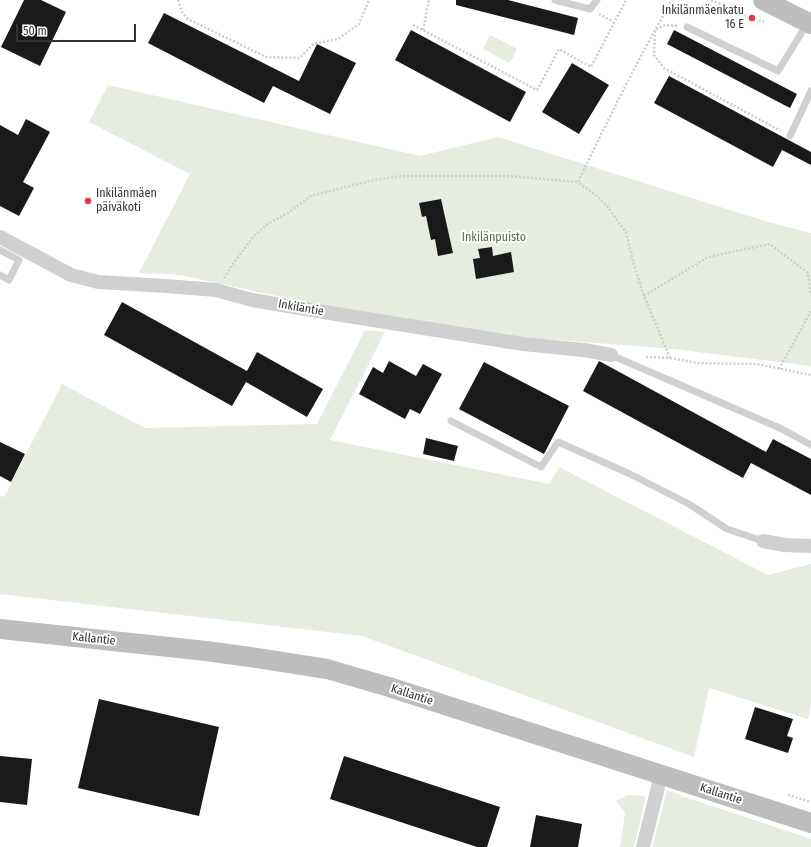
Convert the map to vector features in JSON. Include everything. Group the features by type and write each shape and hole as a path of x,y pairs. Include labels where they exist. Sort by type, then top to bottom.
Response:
{"main road":[{"path":"763,0 810,23"},
{"name":"Kallantie","path":"0,629 206,651 328,669 390,687 811,823"}],"street":[{"name":"Inkiläntie","path":"0,237 71,275 98,282 216,290 252,300 398,324 523,344 611,354"},
{"path":"763,541 785,545 811,546"},
{"path":"643,847 661,775"}],"lane":[{"path":"555,0 590,9 597,0"},
{"path":"687,27 778,71 810,23"},
{"path":"790,136 811,91"},
{"path":"0,250 19,260 9,280 0,275"},
{"path":"611,354 782,429 811,445"},
{"path":"451,421 541,467 558,442 628,473 689,504 727,529 763,541"}],"path":[{"path":"178,0 182,12 188,19 266,58 300,58 313,44 338,39 359,24 369,0"},
{"path":"423,30 429,0"},
{"path":"413,25 537,90 558,49 591,66 626,0"},
{"path":"578,182 612,112 672,0"},
{"path":"590,9 614,22"},
{"path":"655,30 665,25 687,27"},
{"path":"655,30 654,55 664,68 790,136"},
{"path":"216,290 232,265 254,236 270,223 288,213 311,196 374,180 403,176 508,176 578,182 597,196 607,206 626,232 634,265 644,296 670,358"},
{"path":"644,296 708,257 770,244 808,273 811,295"},
{"path":"779,369 811,311"},
{"path":"641,356 670,358 698,363 757,364 811,375"}],"green space":[{"path":"490,35 517,49 510,63 483,49"},
{"name":"Inkilänpuisto","path":"108,85 420,156 498,137 768,222 811,233 811,366 673,349 468,333 305,302 180,275 139,273 190,174 89,122"},
{"path":"365,330 385,332 330,440 549,484 559,467 768,575 811,564 811,704 808,719 709,688 694,757 362,636 0,594 0,496 4,497 62,384 145,428 317,424"},
{"path":"667,790 811,839 811,847 652,847"},
{"path":"628,795 646,796 634,847 620,847 625,813 616,801"}],"building":[{"path":"24,0 41,0 66,12 40,66 1,47"},
{"path":"456,0 508,0 578,18 574,35 456,5"},
{"path":"164,13 299,81 317,44 356,63 330,114 273,86 264,103 148,43"},
{"path":"411,30 526,92 510,122 395,60"},
{"path":"674,30 797,94 790,108 667,44"},
{"path":"572,63 609,85 579,134 542,112"},
{"path":"669,76 811,152 811,165 782,150 773,167 654,103"},
{"path":"26,119 50,132 23,182 34,188 19,216 0,206 0,125 18,135"},
{"path":"441,199 453,253 438,256 435,239 431,240 426,216 422,217 419,203"},
{"path":"492,247 493,256 511,252 514,272 476,279 473,259 480,258 478,249"},
{"path":"122,302 247,371 257,352 323,389 307,417 246,382 232,406 104,335"},
{"path":"389,361 416,376 423,364 442,374 420,414 410,409 405,419 359,394 373,367 383,373"},
{"path":"599,361 766,452 773,439 811,459 811,495 751,463 743,478 583,391"},
{"path":"484,362 569,406 544,454 459,409"},
{"path":"426,438 458,446 454,461 423,454"},
{"path":"0,442 25,454 11,482 0,476"},
{"path":"99,699 219,727 199,816 78,788"},
{"path":"755,707 793,719 787,736 793,738 788,753 745,739"},
{"path":"0,756 32,759 27,805 0,802"},
{"path":"344,756 500,807 487,847 477,847 330,799"},
{"path":"536,815 582,824 578,847 530,847"}],"place":[{"name":"Inkilänmäenkatu 16 E","path":"752,18"},
{"name":"Inkilänmäen päiväkoti","path":"88,201"}]}
